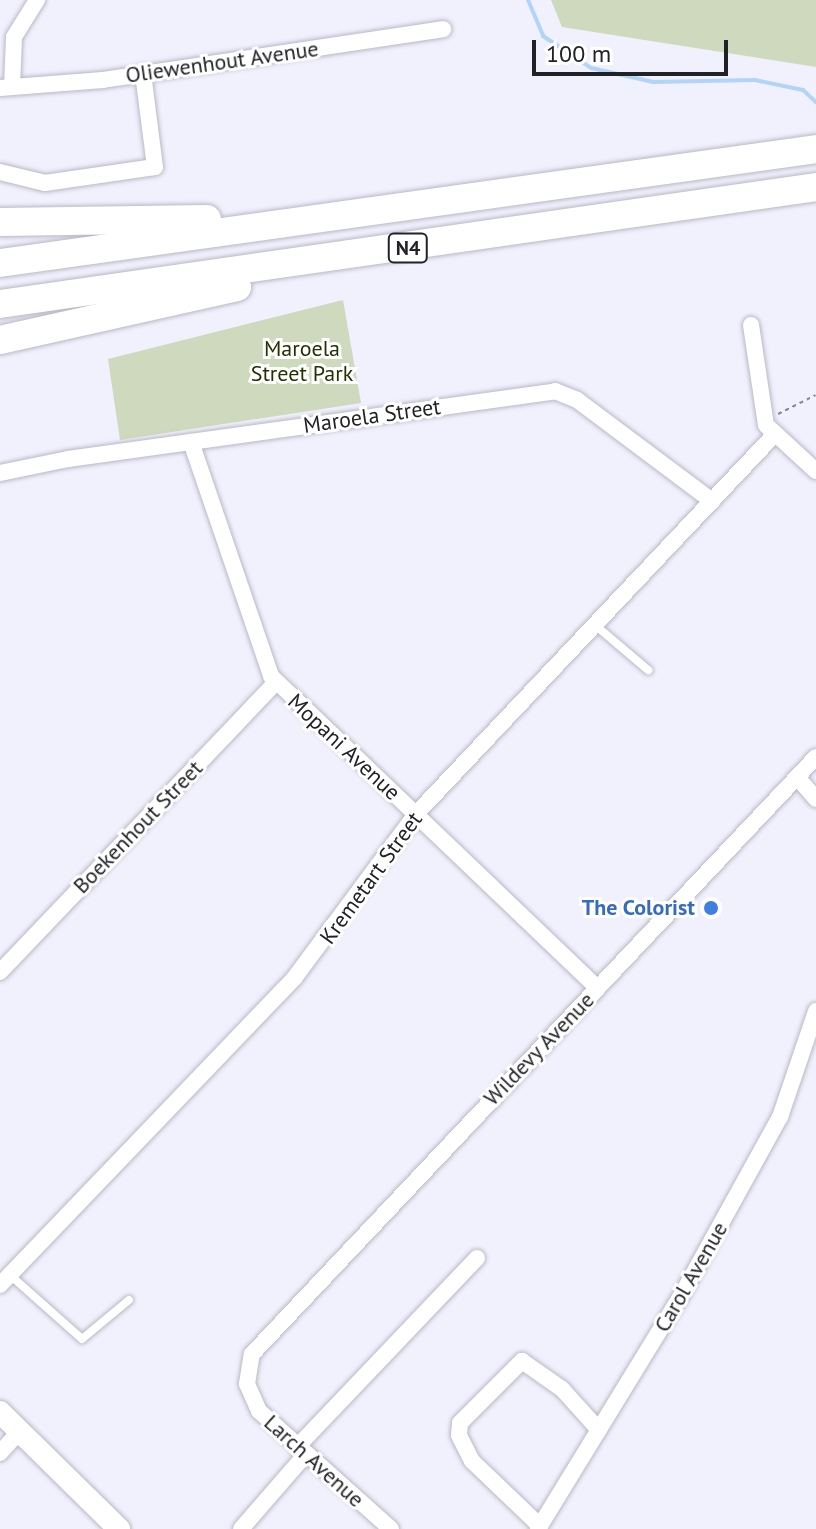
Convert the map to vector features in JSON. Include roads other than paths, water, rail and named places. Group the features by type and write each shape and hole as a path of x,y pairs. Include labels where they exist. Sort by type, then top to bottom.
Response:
{"highway":[{"name":"N4","path":"0,263 816,149"},
{"name":"N4","path":"0,304 389,251 816,187"},
{"path":"0,222 319,218"},
{"path":"0,340 389,251"}],"main road":[{"path":"0,1412 119,1529"}],"street":[{"path":"6,88 14,37 37,0"},
{"name":"Oliewenhout Avenue","path":"6,88 143,73 443,29"},
{"path":"0,172 45,183 155,167 143,73"},
{"path":"751,325 765,421 774,435 816,471"},
{"name":"Maroela Street","path":"0,473 191,442 559,392 712,501"},
{"name":"Kremetart Street","path":"5,1280 302,969 416,814 774,435"},
{"name":"Mopani Avenue","path":"191,442 262,658 276,682 598,988"},
{"name":"Boekenhout Street","path":"0,972 276,682"},
{"name":"Wildevy Avenue","path":"261,1341 816,757"},
{"path":"797,777 816,799"},
{"name":"Carol Avenue","path":"539,1527 681,1296 780,1117 816,1011"},
{"path":"241,1529 302,1450 477,1258"},
{"name":"Larch Avenue","path":"261,1341 247,1366 249,1396 302,1450 391,1529"},
{"path":"539,1527 472,1461 459,1435 460,1423 522,1361 562,1389 599,1430"},
{"path":"0,1453 20,1431"}],"lane":[{"path":"595,625 648,670"},
{"path":"5,1280 82,1339 129,1300"}],"waterway":[{"path":"528,0 543,36 591,68 653,82 755,80 803,90 816,102"}],"place":[{"name":"The Colorist","path":"711,908"}],"park label":[{"name":"Maroela Street Park","path":"302,360"}]}
